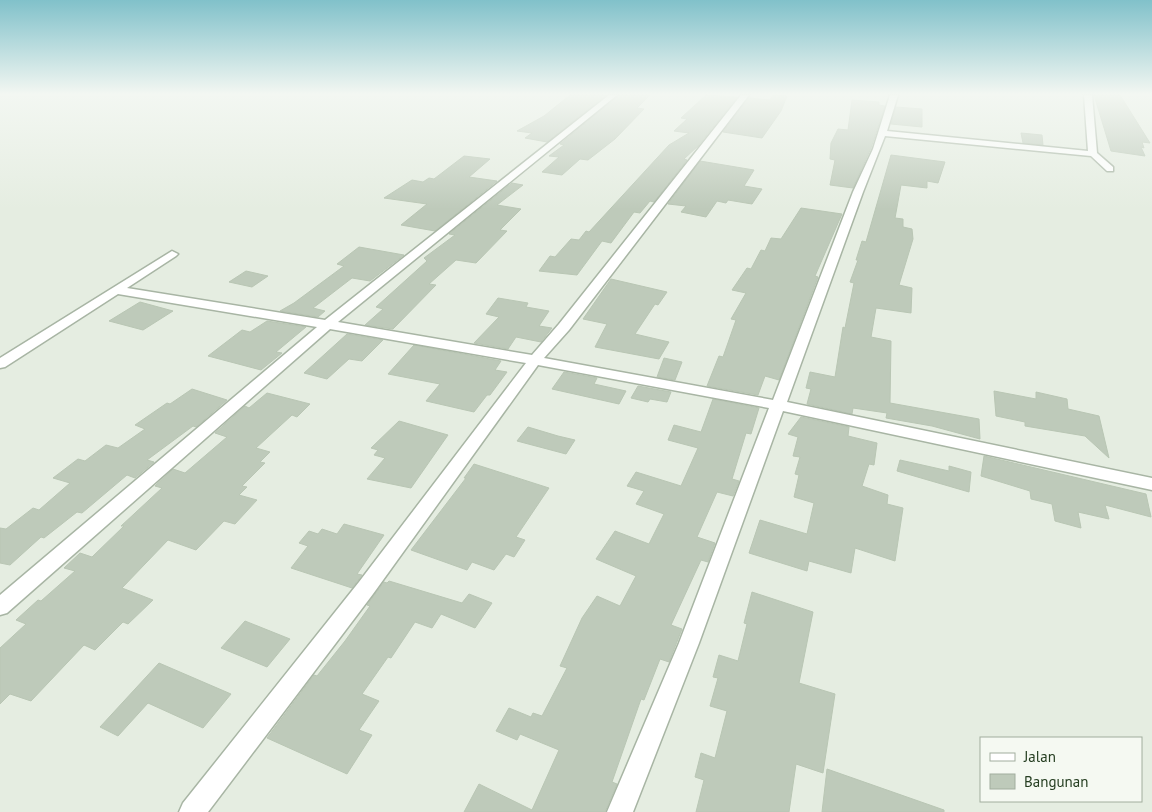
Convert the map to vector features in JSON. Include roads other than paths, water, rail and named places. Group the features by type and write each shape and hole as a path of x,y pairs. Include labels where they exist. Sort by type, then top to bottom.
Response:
{"street":[{"path":"0,607 328,324 565,133"},
{"path":"192,812 366,588 535,360 564,327 715,133"},
{"path":"620,812 689,642 858,192 878,149 881,133 1093,154 1110,169"},
{"path":"1091,133 1093,154"},
{"path":"0,364 172,254"},
{"path":"116,290 535,360 967,444 1152,484"}]}
